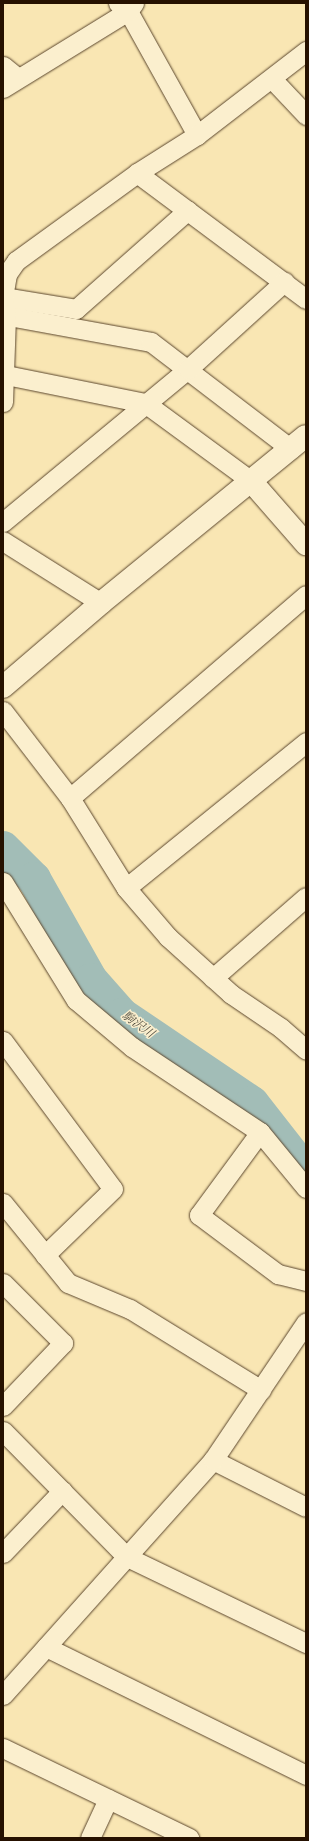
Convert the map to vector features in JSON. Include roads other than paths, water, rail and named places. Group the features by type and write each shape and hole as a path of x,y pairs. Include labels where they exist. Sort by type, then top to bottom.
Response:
{"street":[{"path":"3,66 11,83 127,6 197,135"},
{"path":"3,402 6,375 4,309 7,274 16,261 137,172 197,135 272,80 306,51"},
{"path":"272,80 306,115"},
{"path":"137,172 306,298"},
{"path":"4,309 76,309 188,210"},
{"path":"3,522 145,403 188,369 284,282"},
{"path":"3,687 101,603 298,442 188,369 151,342 4,309"},
{"path":"6,375 145,403 251,481 306,544"},
{"path":"3,541 101,603"},
{"path":"70,798 306,595"},
{"path":"3,711 70,798 126,888 168,937 231,994 282,1028 306,1050"},
{"path":"126,888 306,742"},
{"path":"3,882 76,1000 132,1047 260,1132 306,1188"},
{"path":"213,978 306,897"},
{"path":"3,1042 113,1189 45,1255"},
{"path":"260,1132 199,1215 278,1274 306,1281"},
{"path":"3,1203 68,1283 130,1309 261,1390"},
{"path":"3,1283 63,1343 3,1406"},
{"path":"3,1695 213,1460 306,1322"},
{"path":"3,1431 127,1557 306,1643"},
{"path":"213,1460 306,1507"},
{"path":"3,1553 62,1491"},
{"path":"46,1647 306,1775"},
{"path":"3,1748 188,1838"},
{"path":"90,1838 108,1799"}],"waterway":[{"name":"駒沢川","path":"3,848 34,879 91,980 122,1015 252,1103 306,1172"}]}
